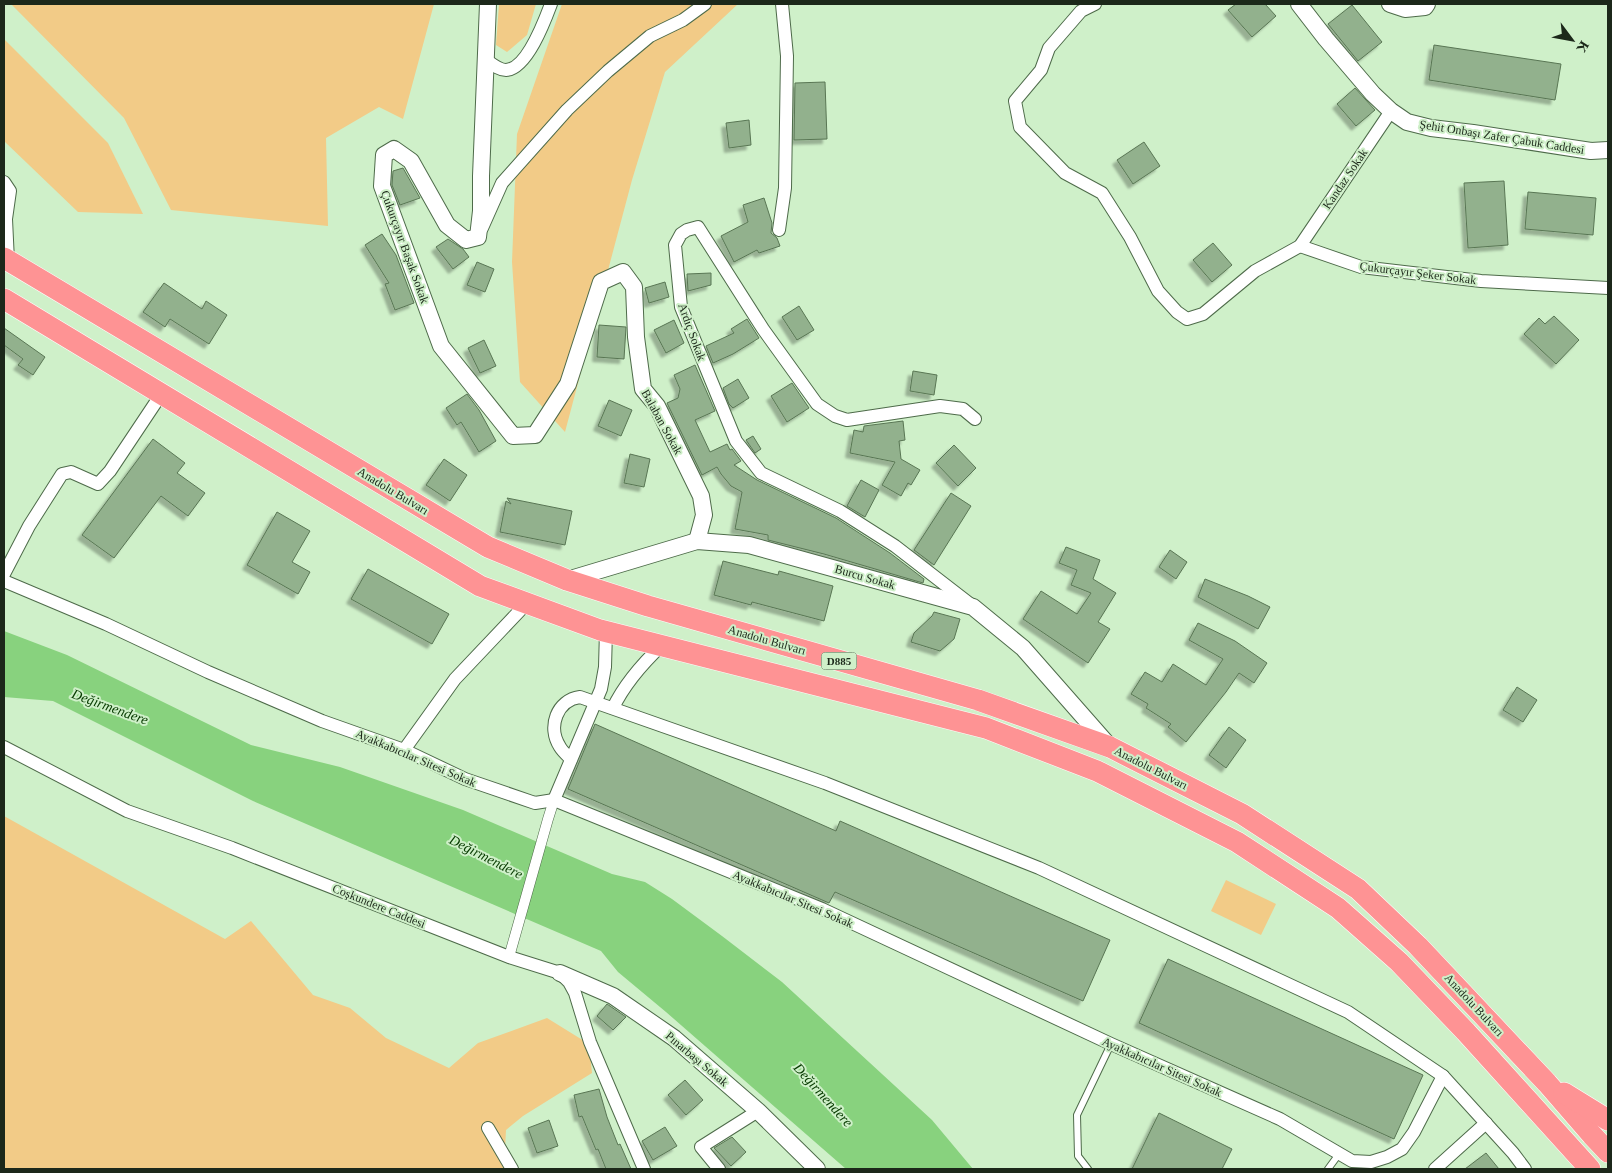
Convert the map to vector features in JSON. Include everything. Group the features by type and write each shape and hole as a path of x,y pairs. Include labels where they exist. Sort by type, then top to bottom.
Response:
{"highway":[{"name":"Anadolu Bulvarı","path":"6,259 488,547 567,580 648,606 978,700 1110,746 1242,814 1358,889 1418,946 1547,1083 1608,1152"},
{"name":"Anadolu Bulvarı","path":"4,298 480,586 606,631 986,728 1097,771 1237,842 1338,908 1399,962 1466,1032 1590,1169"},
{"path":"1547,1083 1608,1120"}],"street":[{"path":"478,237 481,211 488,4"},
{"path":"486,58 497,68 507,70 516,65 542,30 551,4"},
{"path":"478,237 502,182 567,110 608,71 650,36 683,20 705,4"},
{"path":"779,230 785,188 786,65 782,4"},
{"path":"1095,4 1081,11 1049,48 1041,70 1016,102 1020,127 1065,173 1102,194 1130,237 1158,291 1177,312 1187,319 1204,314 1255,271 1300,246"},
{"name":"Şehit Onbaşı Zafer Çabuk Caddesi","path":"1299,4 1373,94 1391,111 1407,122 1431,128 1591,150 1608,150"},
{"path":"1390,4 1405,9 1425,7 1427,4"},
{"name":"Kandaz Sokak","path":"1300,246 1391,111"},
{"name":"Çukurçayır Başak Sokak","path":"478,237 466,240 447,225 412,161 394,149 384,155 382,186 441,346 513,436 535,435 568,384 601,282 623,272"},
{"path":"4,182 10,191 6,219 6,259"},
{"name":"Ardıç Sokak","path":"974,608 895,546 840,511 760,473 736,442 681,307 675,255 675,245 681,234 698,227 774,344 817,404 835,416 848,420 940,406 963,409 975,419"},
{"name":"Çukurçayır Şeker Sokak","path":"1300,246 1361,267 1481,281 1608,288"},
{"name":"Balaban Sokak","path":"623,272 634,287 636,338 643,389 657,406 701,496 704,515 697,541"},
{"path":"4,574 29,526 62,474 71,472 98,484 110,471 162,393"},
{"name":"Burcu Sokak","path":"567,580 697,541 749,545 974,608 1023,648 1110,746"},
{"name":"Ayakkabıcılar Sitesi Sokak","path":"4,582 106,624 208,672 322,721 404,750 465,780 535,803 554,800 822,910 1111,1044 1280,1119 1352,1161 1371,1162 1387,1157 1402,1149 1414,1132 1443,1076"},
{"path":"404,750 455,680 527,604"},
{"path":"510,952 554,800 601,689 605,667 606,631"},
{"path":"613,708 631,677 662,645"},
{"path":"571,759 560,747 554,723 560,709 570,698 580,696 825,783 1039,868 1348,1012 1443,1076 1526,1169"},
{"name":"Coşkundere Caddesi","path":"4,747 127,811 232,848 510,952 560,973"},
{"path":"560,973 569,982 575,993 590,1042 644,1169"},
{"name":"Pınarbaşı Sokak","path":"560,973 613,996 674,1038 758,1111 814,1168"},
{"path":"719,1169 701,1147 758,1111"},
{"path":"1435,1169 1486,1123"},
{"path":"488,1128 512,1169"}],"lane":[{"path":"1088,1169 1078,1156 1077,1115 1111,1044"},
{"path":"1328,1169 1339,1154"}],"shaded area":[{"path":"11,4 434,4 403,119 379,107 326,138 328,226 171,210 124,118"},
{"path":"499,4 536,4 527,35 507,52 496,45"},
{"path":"562,4 738,4 665,72 632,180 565,432 520,382 512,262 517,134"},
{"path":"4,39 108,143 143,214 78,212 4,141"},
{"path":"4,816 225,939 251,921 313,995 350,1008 386,1038 449,1068 478,1043 547,1018 589,1044 592,1073 523,1116 506,1130 504,1169 4,1169"},
{"path":"1226,880 1276,904 1261,935 1211,911"}],"water":[{"name":"Değirmendere","path":"4,631 67,655 251,745 340,767 463,810 612,874 645,882 672,899 782,982 932,1120 973,1169 846,1169 618,972 601,951 253,801 53,701 4,697"}],"building":[{"path":"1236,4 1265,4 1276,16 1252,37 1228,10"},
{"path":"1352,5 1382,42 1358,61 1328,24"},
{"path":"1434,45 1561,64 1555,100 1429,80"},
{"path":"825,82 827,139 794,140 795,83"},
{"path":"1355,88 1375,110 1356,126 1337,104"},
{"path":"749,120 751,145 729,148 726,123"},
{"path":"1144,142 1160,166 1133,184 1117,160"},
{"path":"403,168 420,198 400,205 392,185 393,171"},
{"path":"1504,181 1508,245 1468,248 1464,183"},
{"path":"1528,192 1596,198 1593,235 1525,229"},
{"path":"764,198 772,223 771,233 777,238 780,246 759,253 757,250 734,262 721,236 748,222 743,205"},
{"path":"382,234 396,255 414,303 395,310 385,284 389,283 365,245"},
{"path":"448,239 463,249 469,257 453,269 436,247"},
{"path":"1213,243 1232,265 1212,282 1193,260"},
{"path":"477,262 494,269 485,292 467,285"},
{"path":"711,273 711,285 688,291 687,274"},
{"path":"665,282 669,297 649,303 645,288"},
{"path":"164,283 202,309 206,301 227,315 209,344 170,319 165,327 143,312"},
{"path":"799,306 814,330 797,340 782,317"},
{"path":"1554,316 1579,340 1556,364 1524,334 1539,318 1545,324"},
{"path":"747,319 759,338 733,354 713,363 706,346 734,333 731,329"},
{"path":"674,320 684,343 666,353 654,330"},
{"path":"599,325 626,327 624,359 597,357"},
{"path":"4,328 45,357 33,375 18,365 23,359 4,345"},
{"path":"484,340 496,366 480,373 468,348"},
{"path":"695,365 715,411 695,420 710,452 727,444 741,461 734,465 757,480 836,518 890,553 924,579 923,583 768,540 768,535 735,529 742,492 731,486 717,467 702,475 667,403 678,398 680,389 674,375"},
{"path":"913,371 937,375 934,395 910,391"},
{"path":"738,379 749,398 733,408 729,404 723,388"},
{"path":"792,383 809,408 787,422 771,396"},
{"path":"467,394 479,410 496,441 479,452 461,422 457,425 446,408"},
{"path":"609,400 632,410 621,436 598,426"},
{"path":"903,421 905,440 899,441 901,459 920,470 911,485 908,483 901,496 882,485 895,462 850,453 854,430 863,432 864,426"},
{"path":"753,436 761,449 755,453 746,440"},
{"path":"153,439 185,463 177,473 205,493 188,516 161,496 114,558 82,535"},
{"path":"954,445 976,468 958,486 936,463"},
{"path":"630,454 650,459 644,487 624,483"},
{"path":"444,459 467,475 450,501 426,485"},
{"path":"861,480 879,490 865,517 847,506"},
{"path":"951,493 971,506 934,565 914,550"},
{"path":"507,498 572,511 565,545 500,532 506,501 511,504"},
{"path":"277,512 310,531 292,562 310,572 298,594 247,565"},
{"path":"1066,547 1100,560 1093,579 1116,593 1098,622 1110,629 1088,663 1023,619 1041,591 1077,614 1091,593 1071,585 1077,570 1059,563"},
{"path":"1170,550 1187,562 1176,579 1159,567"},
{"path":"723,561 778,575 779,571 833,586 824,621 752,602 751,605 714,595"},
{"path":"368,569 449,614 432,644 351,599"},
{"path":"1205,579 1270,607 1258,629 1198,597"},
{"path":"934,612 960,619 954,639 940,651 911,642 914,633"},
{"path":"1198,623 1235,641 1267,663 1254,683 1239,673 1186,742 1168,727 1171,724 1146,708 1148,704 1131,694 1145,672 1162,682 1173,664 1206,685 1223,659 1189,640"},
{"path":"1517,687 1537,700 1523,722 1503,710"},
{"path":"595,724 836,831 840,821 1110,940 1083,1001 835,892 829,903 568,789"},
{"path":"1229,727 1246,740 1226,768 1209,755"},
{"path":"1168,959 1423,1075 1394,1139 1139,1023"},
{"path":"607,1004 626,1017 613,1030 597,1016"},
{"path":"685,1080 703,1100 686,1115 668,1095"},
{"path":"599,1089 618,1145 620,1144 631,1169 606,1169 582,1116 579,1117 574,1095"},
{"path":"1159,1113 1232,1149 1222,1169 1132,1169"},
{"path":"549,1120 558,1146 537,1153 528,1128"},
{"path":"665,1127 677,1146 653,1160 642,1141"},
{"path":"732,1137 746,1152 731,1166 714,1148"},
{"path":"1486,1153 1499,1169 1465,1169"}]}
